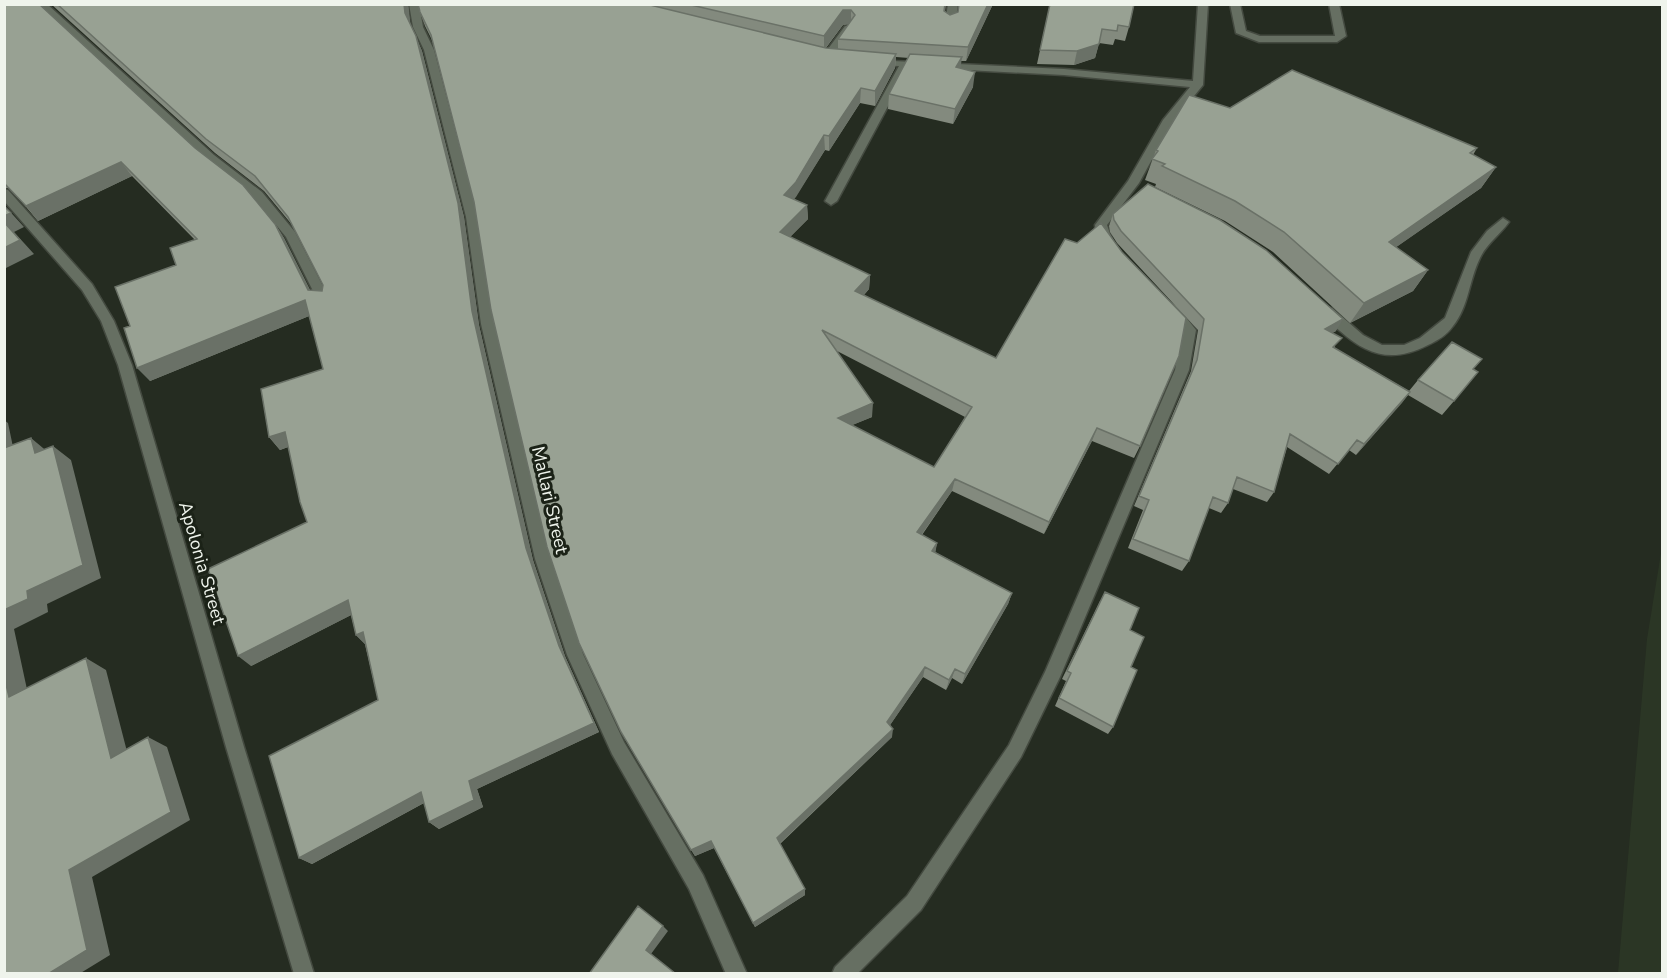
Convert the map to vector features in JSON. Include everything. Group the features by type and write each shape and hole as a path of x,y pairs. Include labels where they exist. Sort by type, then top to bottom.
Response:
{"street":[{"path":"41,4 210,158 258,195 291,236 324,300"},
{"name":"Mallari Street","path":"414,4 418,27 429,50 472,217 488,324 543,559 575,655 618,748 696,882 737,974"},
{"path":"950,24 953,4"},
{"path":"1118,254 1102,233 1101,225 1138,186 1167,122 1198,85 1203,4"},
{"path":"1235,4 1242,33 1249,37 1337,39 1341,36 1335,4"},
{"path":"839,59 822,56 848,28"},
{"path":"864,62 1064,72 1198,85"},
{"path":"831,201 905,64"},
{"name":"Apolonia Street","path":"4,193 87,287 107,321 125,365 235,747 304,974"},
{"path":"1317,302 1364,344 1376,349 1406,351 1431,338 1449,321 1467,282 1473,258 1484,241 1503,222"},
{"path":"842,974 915,903 1015,751 1052,677 1182,370 1189,330 1158,295"}],"shaded area":[{"path":"1661,553 1662,973 1618,973 1647,639"}],"building":[{"path":"4,4 39,4 195,148 243,185 275,224 308,290 322,291 323,285 288,217 255,176 206,139 57,4 404,4 405,13 416,36 458,203 472,311 526,548 559,646 594,723 469,781 474,800 429,822 421,792 299,858 269,756 378,700 363,632 356,635 348,600 238,656 208,569 307,522 300,502 285,432 269,437 261,389 323,369 305,300 137,368 124,328 130,326 115,287 176,265 170,248 197,239 121,162 26,206 4,183"},
{"path":"418,4 646,4 826,48 896,54 875,91 861,88 829,136 824,135 796,182 784,195 807,205 780,232 870,275 855,291 996,358 1065,239 1077,243 1101,223 1122,252 1186,318 1179,356 1140,446 1097,428 1049,522 955,479 917,532 937,543 932,551 1012,593 965,674 955,669 949,680 925,667 887,722 893,729 777,838 805,889 753,923 711,841 691,850 621,732 579,643 547,547 491,310 474,202 431,35","holes":["822,330 972,407 934,467 838,418 873,403"]},
{"path":"687,4 945,4 944,11 950,15 958,12 959,4 988,4 968,47 838,39 855,15 851,10 843,10 824,36"},
{"path":"1050,4 1134,4 1129,27 1118,25 1117,31 1102,29 1099,44 1077,51 1040,50"},
{"path":"910,54 962,57 956,67 975,72 955,109 889,94"},
{"path":"1292,70 1477,148 1470,153 1496,167 1389,242 1428,270 1364,303 1284,232 1235,201 1152,159 1189,95 1230,108"},
{"path":"1148,184 1220,220 1266,250 1343,319 1325,329 1342,338 1333,347 1410,392 1364,444 1357,440 1338,464 1290,434 1274,492 1237,477 1228,503 1213,497 1189,561 1133,539 1149,500 1139,496 1197,360 1204,319 1121,231 1114,220 1113,214"},
{"path":"4,206 11,213 4,216"},
{"path":"4,222 20,240 4,248"},
{"path":"1452,342 1482,359 1473,369 1478,372 1454,401 1418,380"},
{"path":"31,438 35,453 53,446 83,565 27,591 28,599 4,610 4,448"},
{"path":"1105,592 1139,608 1130,630 1144,637 1131,667 1137,670 1113,727 1059,698 1071,673 1067,671"},
{"path":"86,658 111,758 148,737 171,812 69,870 87,950 48,974 4,974 4,676 9,697"},
{"path":"638,906 663,926 646,950 676,974 589,974"}]}
